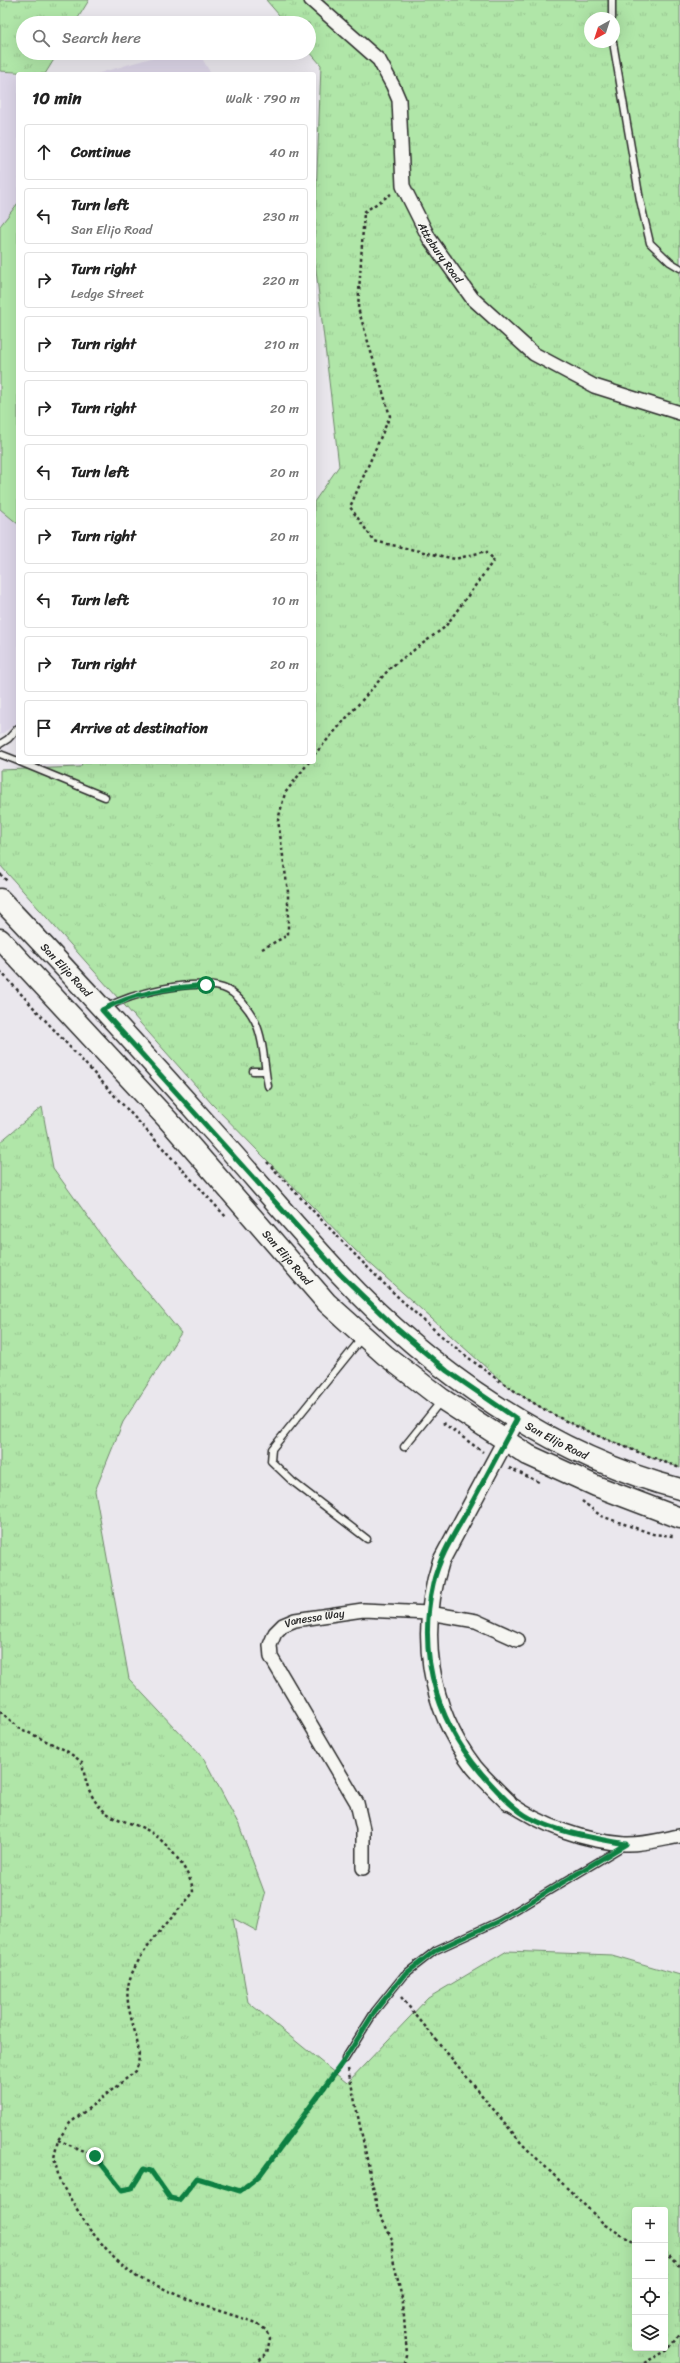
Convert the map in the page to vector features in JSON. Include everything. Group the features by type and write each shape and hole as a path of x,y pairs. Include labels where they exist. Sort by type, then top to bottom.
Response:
{"main road":[{"name":"San Elijo Road","path":"5,892 102,1010 340,1274 396,1328 447,1371 517,1419 614,1466 680,1490"},
{"name":"San Elijo Road","path":"0,939 168,1120 327,1303 385,1355 442,1399 528,1455 596,1486 680,1518"},
{"path":"364,1336 379,1334 389,1340 425,1370 436,1372 447,1371"}],"street":[{"name":"Attebury Road","path":"312,0 379,60 393,86 399,100 403,186 429,238 472,298 534,354 594,386 680,413"},
{"path":"517,1419 441,1561 434,1583 429,1613 428,1646 434,1687 444,1718 474,1767 508,1802 530,1817 553,1827 590,1838 626,1844 680,1836"},
{"name":"Vanessa Way","path":"363,1868 363,1829 357,1803 271,1657 270,1645 275,1634 283,1625 295,1620 363,1610 429,1613 476,1621 518,1640"}],"lane":[{"path":"612,0 612,12"},
{"path":"614,48 640,200 650,243 670,262 680,268"},
{"path":"0,744 16,730"},
{"path":"0,754 16,761"},
{"path":"24,764 105,797"},
{"path":"102,1010 130,996 172,987 206,985 224,988 237,998 254,1020 259,1033 268,1086"},
{"path":"253,1071 265,1071"},
{"path":"364,1336 272,1449 271,1461 292,1481 367,1539"},
{"path":"404,1447 442,1399"},
{"path":"345,2059 375,2011 404,1975 436,1950 499,1921 626,1844"}],"path":[{"path":"316,754 391,667 445,627 494,560 486,550 455,559 374,541 350,506 390,416 358,308 364,212 403,186"},
{"path":"262,949 288,935 288,892 278,820 286,793 308,764"},
{"path":"0,874 5,892"},
{"path":"262,1157 400,1301 504,1385 550,1413 598,1436 680,1468"},
{"path":"518,1473 540,1482"},
{"path":"576,1498 601,1516 653,1534 680,1536"},
{"path":"0,1711 19,1728 65,1750 82,1762 86,1785 94,1798 105,1811 150,1831 169,1847 193,1882 193,1893 136,1963 128,1983 130,2016 140,2061 136,2071 70,2123 58,2140 54,2158 60,2182 90,2230 115,2259 137,2277 201,2305 254,2322 266,2330 270,2338 267,2353 257,2363"},
{"path":"394,1988 522,2144 605,2225 632,2241"},
{"path":"58,2140 95,2156 122,2190 132,2188 144,2169 151,2171 170,2198 179,2200 197,2178 240,2191 260,2175 345,2059"},
{"path":"345,2059 378,2211 392,2239 392,2254 403,2303 407,2356 405,2363"},
{"path":"668,2255 680,2266"},
{"path":"644,2363 668,2350 680,2333"}],"shaded area":[{"path":"144,60 203,60 210,72 103,72"},
{"path":"0,71 16,73 16,724 0,735"}],"green space":[{"path":"0,0 89,0 79,16 16,16 16,60 54,60 46,72 0,71"},
{"path":"266,0 680,0 680,1468 598,1436 550,1413 508,1387 355,1250 212,1104 0,865 0,770 80,767 82,764 316,764 316,499 339,466 316,270 316,199 321,65 316,59 316,16 280,16"},
{"path":"16,206 16,522 0,509 0,226"},
{"path":"42,1107 53,1168 106,1242 181,1333 123,1422 95,1491 129,1679 204,1759 239,1825 265,1894 257,1931 233,1918 248,2002 347,2083 428,1998 507,1951 612,1955 680,1975 680,2363 0,2363 0,1142"}],"route":[{"path":"95,2156 122,2190 132,2188 144,2169 151,2171 170,2198 179,2200 197,2178 240,2191 260,2175 345,2059 375,2011 404,1975 436,1950 499,1921 626,1844 590,1838 553,1827 530,1817 508,1802 474,1767 444,1718 434,1687 428,1646 429,1613 434,1583 441,1561 452,1539 517,1419 447,1371 396,1328 340,1274 102,1010 130,996 142,995 172,987 206,985"}]}
